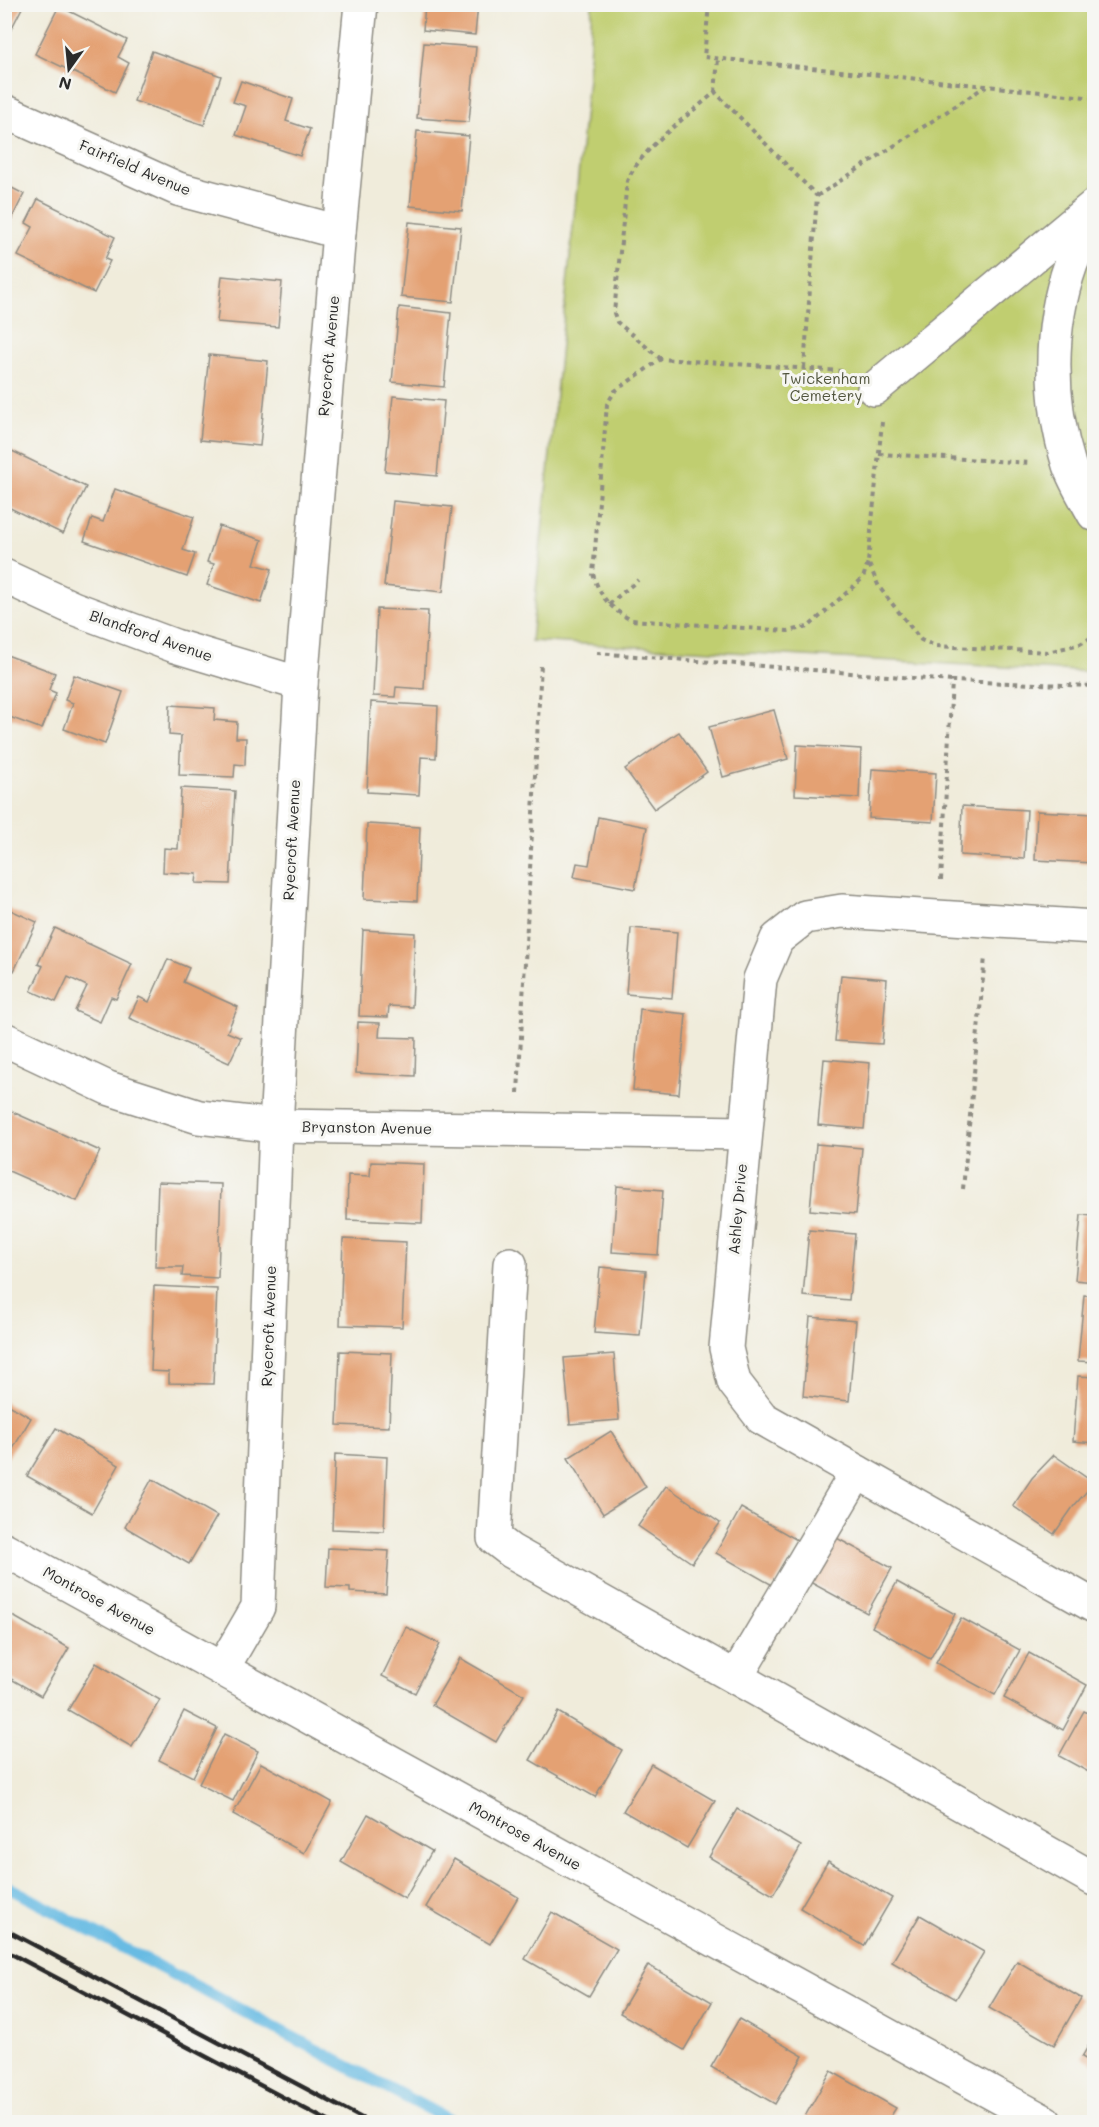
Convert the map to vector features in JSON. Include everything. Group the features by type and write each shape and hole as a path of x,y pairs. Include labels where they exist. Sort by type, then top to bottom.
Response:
{"street":[{"name":"Ryecroft Avenue","path":"222,1669 258,1607 276,1126 301,684 339,232 361,4"},
{"name":"Fairfield Avenue","path":"4,111 178,189 339,232"},
{"path":"874,389 1095,206"},
{"path":"1095,219 1072,262 1056,322 1056,415 1070,467 1095,514"},
{"name":"Blandford Avenue","path":"4,576 73,609 175,646 301,684"},
{"name":"Ashley Drive","path":"1095,927 842,910 805,917 777,939 760,979 726,1348 734,1382 762,1418 1095,1606"},
{"name":"Bryanston Avenue","path":"4,1039 108,1088 199,1117 276,1126 745,1133"},
{"path":"510,1264 494,1538 511,1551 1095,1879"},
{"path":"736,1677 857,1472"},
{"name":"Montrose Avenue","path":"4,1549 1045,2122"}],"path":[{"path":"709,4 704,57 1095,98"},
{"path":"661,359 615,391 607,404 593,573 599,592 617,612 631,620 788,631 808,627 863,578 868,562 883,412 874,389 855,371 661,359 617,322 614,313 627,181 634,166 650,148 716,92 718,59"},
{"path":"817,196 986,86"},
{"path":"716,92 817,196 804,368"},
{"path":"879,454 1041,464 1067,455"},
{"path":"868,562 879,587 921,640 936,646 1048,652 1080,644 1095,636"},
{"path":"609,604 638,580"},
{"path":"597,653 952,681 1095,686"},
{"path":"516,1130 541,664"},
{"path":"939,917 952,681"},
{"path":"963,1189 988,920"}],"green space":[{"name":"Twickenham Cemetery","path":"592,5 1094,5 1094,672 531,641 588,78"}],"building":[{"path":"4,4 24,4 4,43"},
{"path":"425,4 478,4 475,35 423,30"},
{"path":"59,6 127,40 118,57 129,63 115,92 35,54"},
{"path":"424,43 476,47 469,122 417,118"},
{"path":"152,51 221,76 204,125 134,101"},
{"path":"241,81 293,99 286,121 310,129 300,156 236,135 246,106 233,102"},
{"path":"417,131 469,136 462,211 410,206"},
{"path":"4,184 24,194 4,234"},
{"path":"38,199 115,237 105,259 110,261 94,293 18,256 33,227 26,223"},
{"path":"409,222 461,227 453,302 401,297"},
{"path":"222,276 282,282 278,327 217,322"},
{"path":"399,307 451,313 444,387 392,382"},
{"path":"209,355 268,361 260,446 200,440"},
{"path":"393,396 444,401 437,476 385,471"},
{"path":"10,450 86,487 63,534 4,505 4,462"},
{"path":"115,489 194,517 183,550 195,554 187,577 84,541 92,518 103,522"},
{"path":"393,501 452,507 443,592 384,586"},
{"path":"219,526 262,540 254,564 272,569 261,603 207,585 214,564 207,562"},
{"path":"377,609 428,611 424,689 396,687 395,697 373,696"},
{"path":"4,654 55,673 49,690 56,693 42,729 4,715"},
{"path":"74,675 123,692 105,744 64,729 73,703 65,700"},
{"path":"371,702 438,706 436,758 421,757 419,795 367,792"},
{"path":"170,705 215,708 214,720 237,722 236,738 246,738 245,765 235,764 234,777 179,775 181,736 169,735"},
{"path":"774,710 788,759 723,777 709,727"},
{"path":"679,732 707,772 654,809 625,769"},
{"path":"797,745 861,749 859,798 795,795"},
{"path":"872,769 936,773 933,822 869,818"},
{"path":"181,788 235,791 230,884 196,883 197,874 163,872 164,848 178,849"},
{"path":"962,806 1027,810 1024,859 960,855"},
{"path":"1037,811 1094,814 1094,863 1035,860"},
{"path":"598,817 647,827 635,889 574,877 577,863 589,865"},
{"path":"367,824 420,827 417,901 364,899"},
{"path":"4,907 37,922 14,971 4,966"},
{"path":"55,928 132,964 116,999 111,997 100,1022 75,1011 87,986 68,977 56,1002 31,991 43,966 38,964"},
{"path":"631,928 677,932 672,998 626,994"},
{"path":"363,930 415,933 412,1007 389,1006 388,1017 359,1016"},
{"path":"168,959 189,968 183,982 238,1007 227,1032 241,1038 229,1063 129,1018 139,997 149,1002"},
{"path":"841,975 887,979 882,1044 835,1041"},
{"path":"640,1009 686,1014 679,1094 633,1090"},
{"path":"358,1022 380,1023 379,1037 416,1038 415,1076 356,1073"},
{"path":"824,1059 870,1063 864,1129 818,1125"},
{"path":"6,1109 100,1151 77,1201 4,1169"},
{"path":"816,1144 862,1148 856,1214 810,1210"},
{"path":"371,1162 424,1164 422,1223 347,1220 348,1175 370,1176"},
{"path":"158,1182 221,1184 218,1278 182,1276 183,1267 155,1267"},
{"path":"617,1186 663,1190 658,1255 612,1252"},
{"path":"1081,1215 1094,1216 1094,1282 1075,1280"},
{"path":"809,1230 855,1234 849,1300 803,1296"},
{"path":"343,1239 406,1242 402,1327 340,1325"},
{"path":"600,1267 646,1271 640,1336 594,1333"},
{"path":"154,1286 217,1289 213,1384 169,1383 169,1372 151,1371"},
{"path":"1084,1295 1094,1296 1094,1362 1078,1361"},
{"path":"810,1317 856,1321 849,1401 803,1396"},
{"path":"340,1351 392,1353 389,1427 337,1425"},
{"path":"614,1354 619,1420 570,1424 564,1358"},
{"path":"1078,1376 1094,1377 1094,1443 1073,1441"},
{"path":"4,1402 31,1418 4,1464"},
{"path":"56,1428 119,1465 92,1513 27,1476"},
{"path":"611,1431 646,1487 603,1514 568,1458"},
{"path":"335,1454 387,1457 384,1531 332,1529"},
{"path":"1054,1455 1094,1483 1054,1534 1013,1506 1032,1478"},
{"path":"152,1479 217,1516 189,1564 125,1527"},
{"path":"666,1486 720,1523 692,1563 638,1526"},
{"path":"741,1508 799,1541 774,1586 716,1553"},
{"path":"833,1536 892,1568 867,1613 808,1581"},
{"path":"328,1548 389,1551 386,1594 350,1592 350,1588 326,1587"},
{"path":"897,1582 955,1614 930,1659 872,1627"},
{"path":"4,1611 69,1648 41,1696 4,1675"},
{"path":"961,1618 1020,1650 995,1695 936,1663"},
{"path":"406,1627 440,1644 415,1693 382,1676"},
{"path":"1029,1653 1087,1685 1063,1730 1004,1698"},
{"path":"460,1658 524,1695 496,1742 432,1705"},
{"path":"96,1663 160,1700 132,1747 68,1710"},
{"path":"184,1711 217,1728 193,1777 159,1760"},
{"path":"1084,1711 1094,1716 1094,1775 1059,1756"},
{"path":"558,1712 622,1750 595,1797 530,1760"},
{"path":"224,1734 258,1751 233,1801 199,1784"},
{"path":"261,1763 332,1802 304,1853 233,1814"},
{"path":"651,1764 715,1801 687,1848 623,1811"},
{"path":"737,1809 801,1846 773,1895 709,1857"},
{"path":"368,1814 432,1851 405,1899 341,1862"},
{"path":"454,1859 518,1897 490,1944 426,1907"},
{"path":"828,1861 892,1898 864,1946 800,1908"},
{"path":"552,1912 617,1949 589,1996 525,1959"},
{"path":"920,1915 984,1952 956,1999 892,1962"},
{"path":"1017,1961 1081,1998 1054,2045 989,2008"},
{"path":"648,1965 712,2002 684,2050 620,2013"},
{"path":"739,2019 803,2056 775,2104 711,2067"},
{"path":"1094,2036 1094,2064 1082,2057"},
{"path":"831,2071 896,2108 887,2122 811,2122 804,2118"}],"waterway":[{"path":"4,1885 453,2122"}],"railway":[{"path":"4,1929 369,2122"},
{"path":"4,1950 330,2122"}]}
